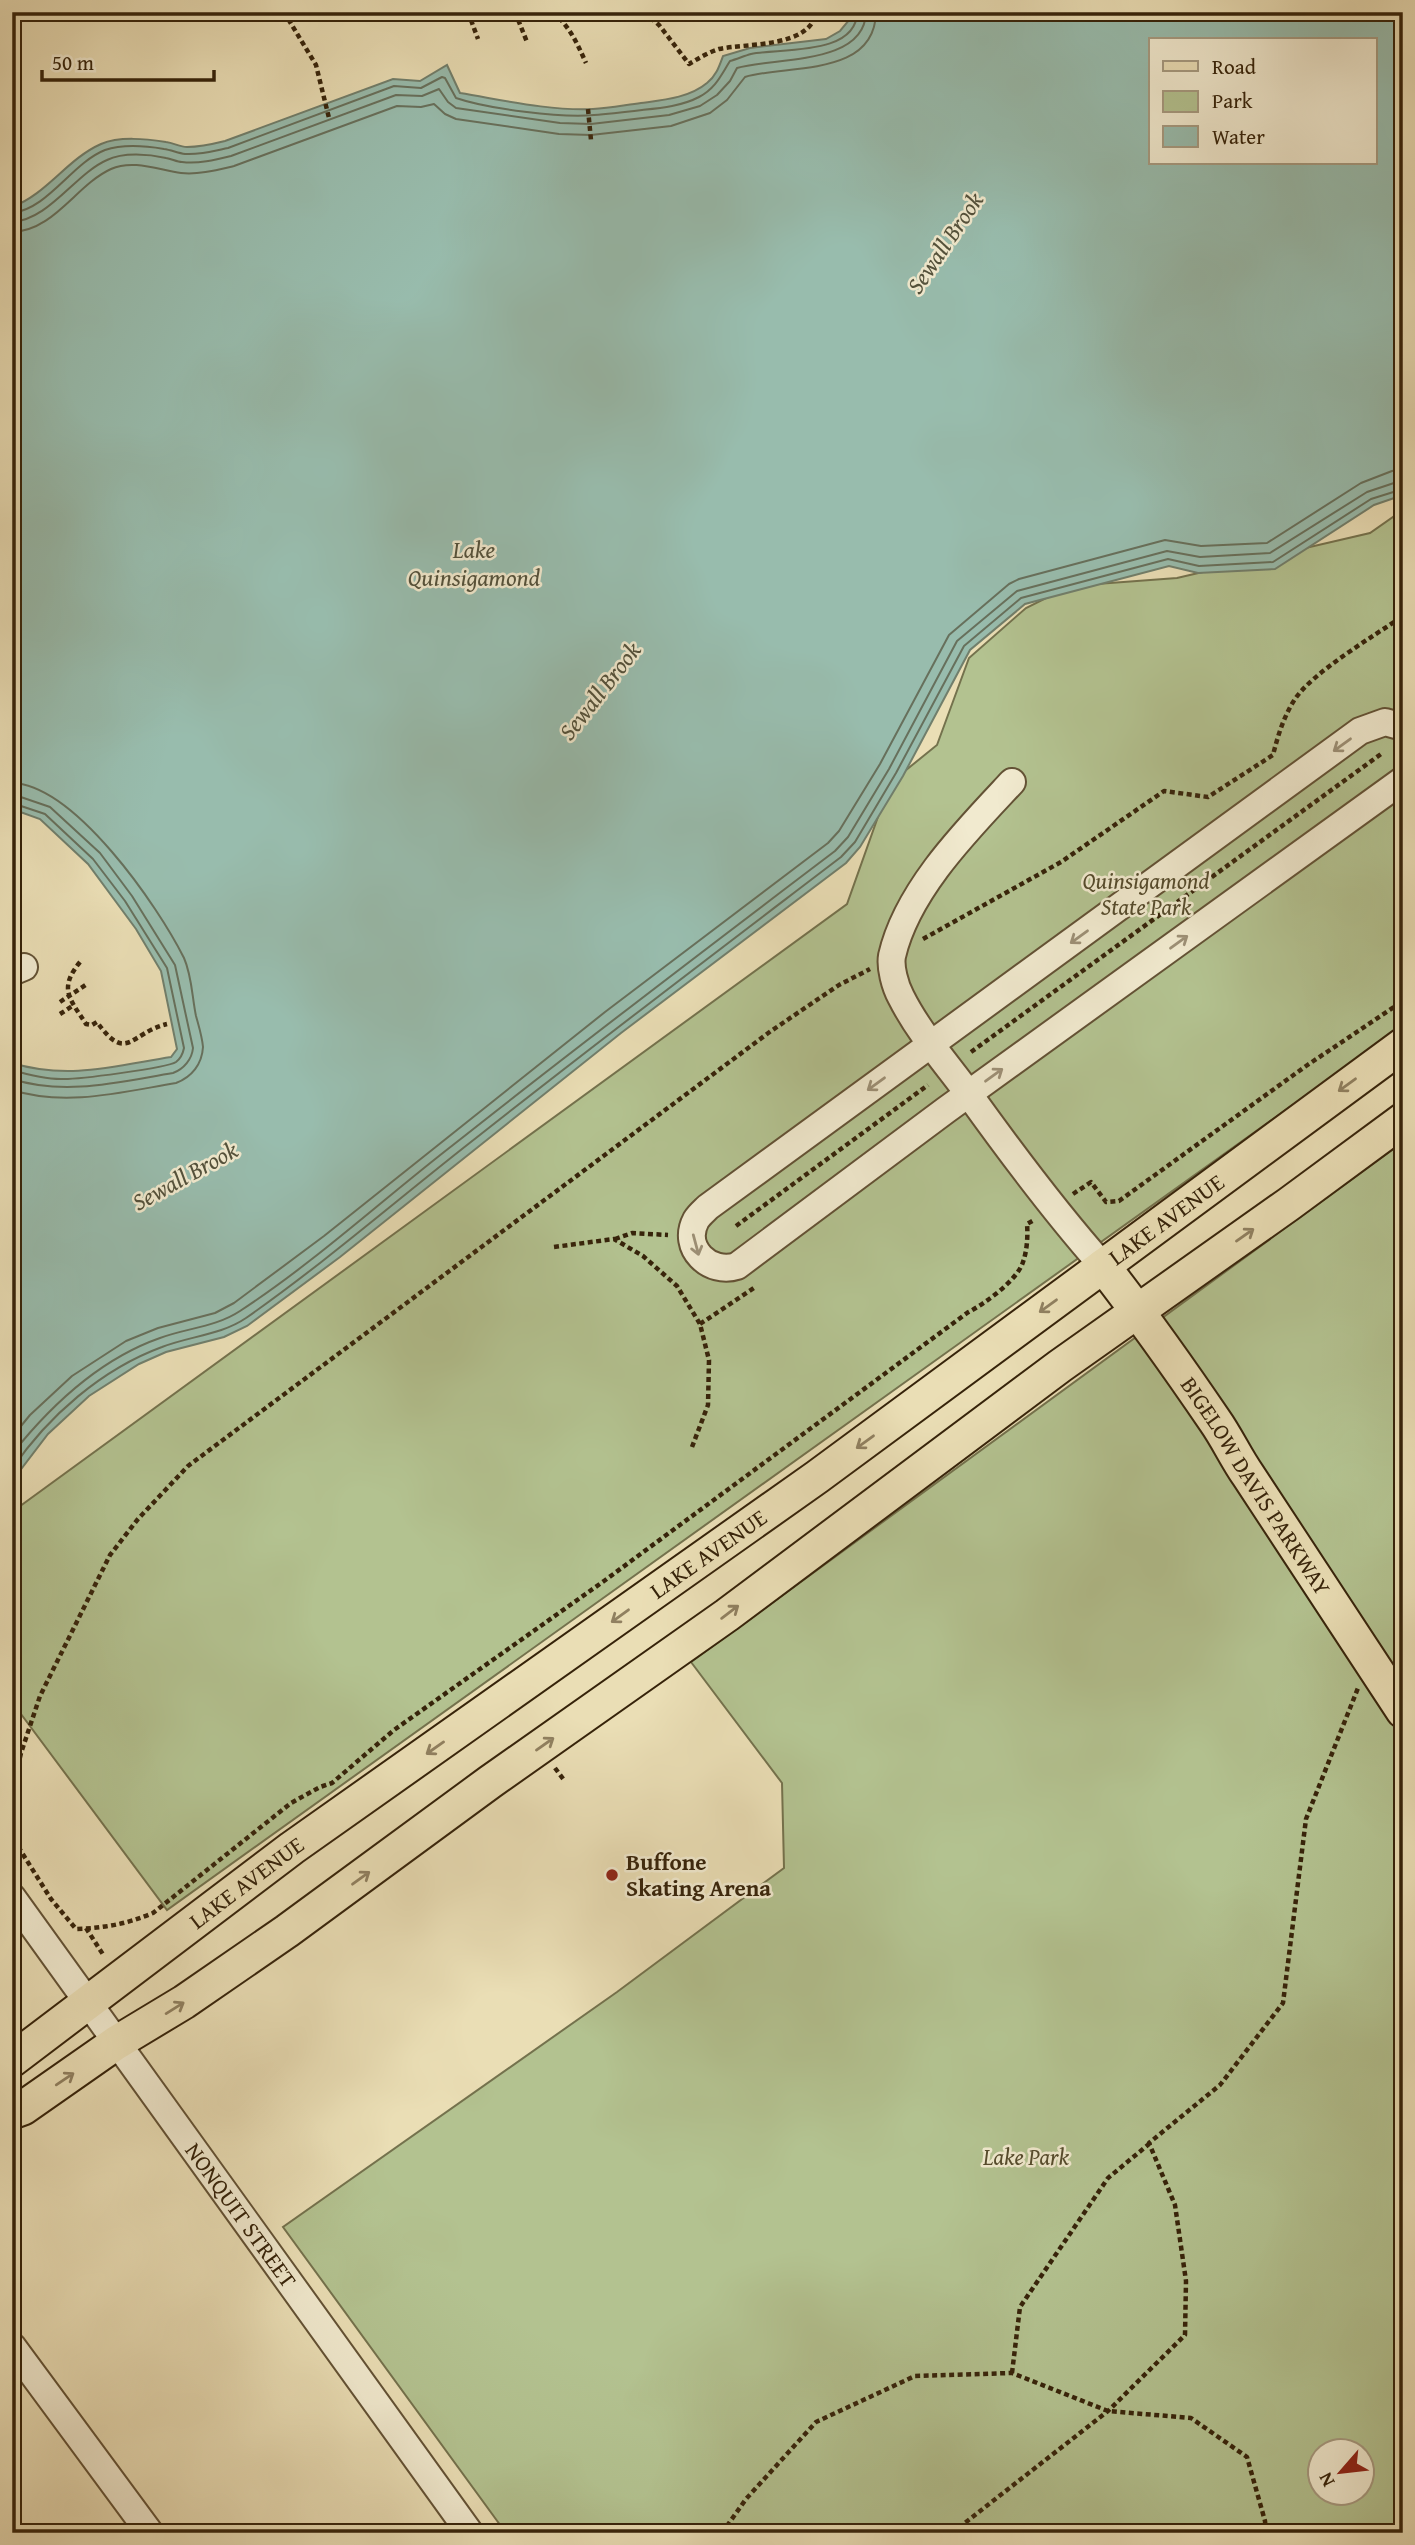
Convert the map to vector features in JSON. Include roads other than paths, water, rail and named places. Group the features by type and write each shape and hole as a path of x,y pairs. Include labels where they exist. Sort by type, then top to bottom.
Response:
{"main road":[{"name":"LAKE AVENUE","path":"12,2060 292,1848 817,1477 1403,1045"},
{"path":"12,2112 23,2108 116,2043 184,2002 287,1931 500,1775 727,1615 902,1482 1403,1120"},
{"name":"BIGELOW DAVIS PARKWAY","path":"1103,1266 1138,1310 1216,1422 1381,1681 1402,1708"}],"street":[{"path":"1403,726 1385,722 1360,731 708,1207 697,1219 693,1230 694,1246 699,1255 707,1264 729,1269 737,1266 968,1094 1403,780"},
{"path":"1012,782 960,840 925,887 903,923 891,958 895,984 901,998 932,1044 1052,1208 1103,1266"},
{"name":"NONQUIT STREET","path":"12,1897 470,2533"},
{"path":"12,2346 150,2533"}],"water":[{"name":"Lake Quinsigamond","path":"850,12 1403,12 1403,495 1374,505 1275,569 1198,573 1169,566 1025,604 970,650 903,776 860,847 846,863 621,1033 340,1257 247,1326 224,1337 166,1352 139,1364 89,1396 48,1434 12,1481 12,1063 53,1070 92,1070 171,1057 177,1049 161,971 136,929 88,864 40,819 12,809 12,207 36,194 89,150 108,141 142,139 187,147 225,141 393,79 420,81 447,65 460,93 543,107 605,108 667,99 700,88 717,71 723,56 750,48 826,39 840,31 850,19"}],"place":[{"name":"Buffone Skating Arena","path":"612,1875"}],"water label":[{"name":"Sewall Brook","path":"945,243"},
{"name":"Sewall Brook","path":"600,691"},
{"name":"Sewall Brook","path":"185,1176"}],"park label":[{"name":"Quinsigamond State Park","path":"1146,894"},
{"name":"Lake Park","path":"1026,2157"}]}
